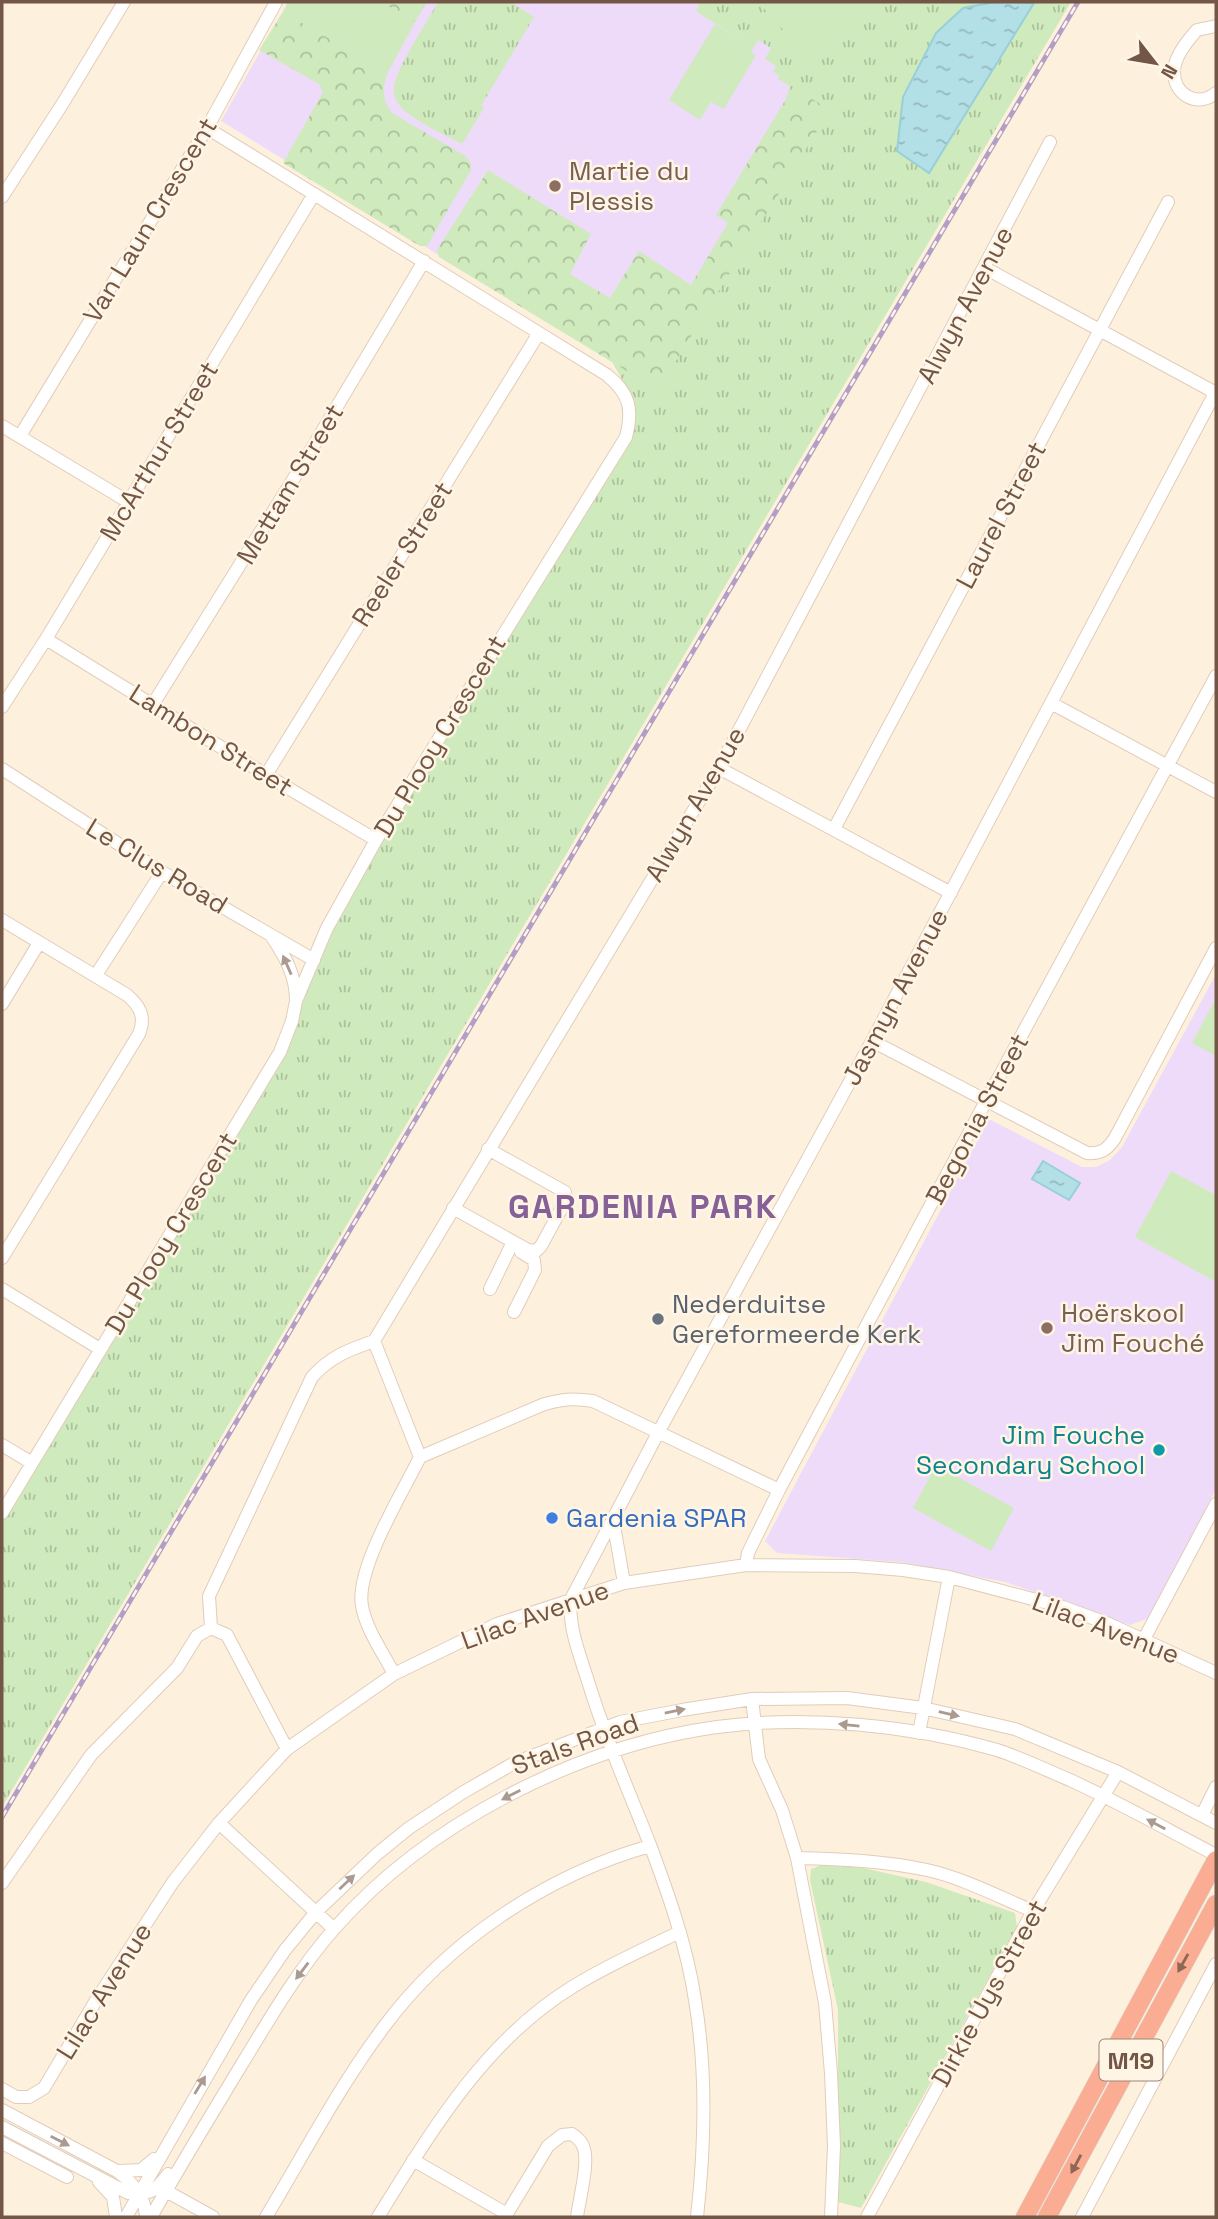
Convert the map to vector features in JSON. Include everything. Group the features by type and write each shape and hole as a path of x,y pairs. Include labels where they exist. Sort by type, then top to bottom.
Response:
{"highway":[{"name":"M19","path":"1025,2217 1216,1858"},
{"name":"M19","path":"1047,2217 1216,1904"},
{"path":"1139,2005 1156,2014"},
{"path":"1090,2095 1108,2104"}],"street":[{"path":"2,197 124,2"},
{"name":"Van Laun Crescent","path":"20,436 207,128 276,2"},
{"path":"1216,26 1197,30 1182,51 1174,71 1179,89 1196,101 1205,100 1216,93"},
{"name":"Du Plooy Crescent","path":"2,1513 280,1052 292,1021 296,1000 327,928 376,840 626,437 631,411 619,385 207,128"},
{"name":"Alwyn Avenue","path":"374,1342 719,768 1050,142"},
{"name":"McArthur Street","path":"2,707 46,639 314,194"},
{"name":"Laurel Street","path":"834,829 1168,202"},
{"name":"Mettam Street","path":"153,704 299,470 424,261"},
{"path":"985,268 1216,392"},
{"name":"Reeler Street","path":"266,775 539,333"},
{"name":"Jasmyn Avenue","path":"570,1601 658,1433 872,1041 1216,392"},
{"path":"2,426 127,501"},
{"name":"Lambon Street","path":"46,639 376,840"},
{"name":"Begonia Street","path":"746,1565 748,1553 779,1490 1216,676"},
{"path":"1051,703 1216,792"},
{"path":"719,768 951,893"},
{"name":"Le Clus Road","path":"2,769 162,872 314,960"},
{"path":"96,975 162,872"},
{"path":"2,920 96,975 135,1002 140,1009 142,1026 2,1258"},
{"path":"270,933 289,965 296,987 296,1000"},
{"path":"2,1004 38,943"},
{"path":"872,1041 1087,1153 1098,1154 1115,1138 1216,948"},
{"path":"452,1210 528,1250 536,1251 541,1246 566,1200 565,1192 488,1149"},
{"path":"452,1210 534,1260 536,1264 528,1289 514,1312"},
{"path":"490,1289 511,1246"},
{"path":"2,1289 100,1349"},
{"path":"211,1628 209,1597 312,1377 325,1362 343,1351 374,1342 420,1457"},
{"path":"394,1674 362,1605 362,1584 368,1563 420,1457 542,1405 566,1399 593,1401 779,1490"},
{"path":"2,1445 33,1463"},
{"path":"1144,1639 1216,1504"},
{"path":"612,1520 624,1583"},
{"name":"Lilac Avenue","path":"2,2089 16,2097 29,2096 44,2088 95,2002 173,1882 219,1823 287,1749 394,1674 497,1624 624,1583 746,1565 855,1566 948,1577 1063,1607 1144,1639 1216,1673"},
{"path":"919,1733 948,1577"},
{"path":"570,1601 570,1625 602,1729 650,1846 680,1932 695,1998 701,2038 704,2150 697,2217"},
{"path":"211,1628 227,1635 287,1749"},
{"path":"2,1883 91,1755 177,1668 197,1636 211,1628"},
{"name":"Stals Road","path":"126,2217 251,2000 285,1950 316,1912 377,1854 409,1828 462,1793 514,1763 602,1729 682,1710 752,1699 847,1698 923,1708 1015,1729 1118,1772 1216,1823"},
{"path":"752,1699 759,1759 782,1810 797,1858 825,2004 834,2146 831,2217"},
{"name":"Stals Road","path":"149,2217 290,1987 334,1928 421,1850 459,1824 535,1783 612,1751 718,1727 804,1722 919,1733 998,1751 1042,1767 1104,1796 1216,1858"},
{"name":"Dirkie Uys Street","path":"867,2217 1033,1911 1118,1772"},
{"path":"1202,1815 1216,1787"},
{"path":"219,1823 334,1928"},
{"path":"266,2217 366,2051 400,2007 440,1965 485,1928 551,1885 623,1854 650,1846"},
{"path":"797,1858 860,1859 928,1870 1033,1911"},
{"path":"378,2217 460,2090 500,2045 574,1986 680,1932"},
{"path":"1082,2217 1216,1964"},
{"path":"2,2110 117,2171 134,2184 149,2217"},
{"path":"2,2143 128,2193 147,2194 157,2189 213,2111"},
{"path":"2,2127 71,2172 99,2182 108,2190 116,2204 116,2217"},
{"path":"413,2160 506,2215 548,2146 562,2136 572,2134 585,2148 576,2217"},
{"path":"117,2171 141,2170 150,2165 166,2144"},
{"path":"166,2191 213,2217"}],"shaded area":[{"name":"Martie du Plessis","path":"288,2 898,2 658,390 221,121"},
{"name":"Hoërskool Jim Fouché","path":"1216,974 1216,1489 1149,1618 1130,1625 1005,1582 900,1562 777,1553 765,1541 989,1119 1082,1167 1096,1167 1110,1160 1122,1147"}],"green space":[{"path":"288,2 381,2 415,22 388,72 283,12"},
{"path":"381,2 427,2 415,22"},
{"path":"438,2 515,2 514,4 534,17 481,106 484,108 462,144 412,117 401,107 394,95 400,69"},
{"path":"700,2 1071,2 2,1807 2,1519 286,1052 314,962 326,933 634,415 633,398 612,362 658,389 829,110 778,79 779,75 773,72 776,66 765,59 771,48 758,40 754,47 703,16 696,11"},
{"path":"758,2 868,2 807,56"},
{"path":"283,12 388,72 384,93 392,113 467,157 471,170 427,246 420,246 283,163 323,92 319,84 259,50"},
{"path":"715,24 754,47 751,52 756,55 724,109 711,102 700,120 669,100"},
{"path":"790,85 830,110 658,390 439,257 437,250 488,170 591,234 570,274 610,298 639,251 691,285 728,223 716,215 786,99"},
{"path":"1216,998 1216,1056 1192,1043"},
{"path":"1171,1171 1216,1195 1216,1282 1135,1237"},
{"path":"936,1465 1014,1508 991,1551 913,1508"},
{"path":"822,1865 863,1868 926,1882 1015,1913 1017,1927 861,2208 838,2202 838,2010 810,1880 811,1869"}],"water":[{"path":"995,2 1034,3 929,173 897,151 903,97 936,33 963,8"},
{"path":"1043,1161 1080,1183 1069,1200 1032,1179"}],"railway":[{"path":"2,1817 1078,2"}],"place":[{"name":"Martie du Plessis","path":"555,186"},
{"name":"Nederduitse Gereformeerde Kerk","path":"658,1319"},
{"name":"Hoërskool Jim Fouché","path":"1047,1328"},
{"name":"Jim Fouche Secondary School","path":"1159,1450"},
{"name":"Gardenia SPAR","path":"552,1518"}],"district":[{"name":"GARDENIA PARK","path":"643,1207"}]}
